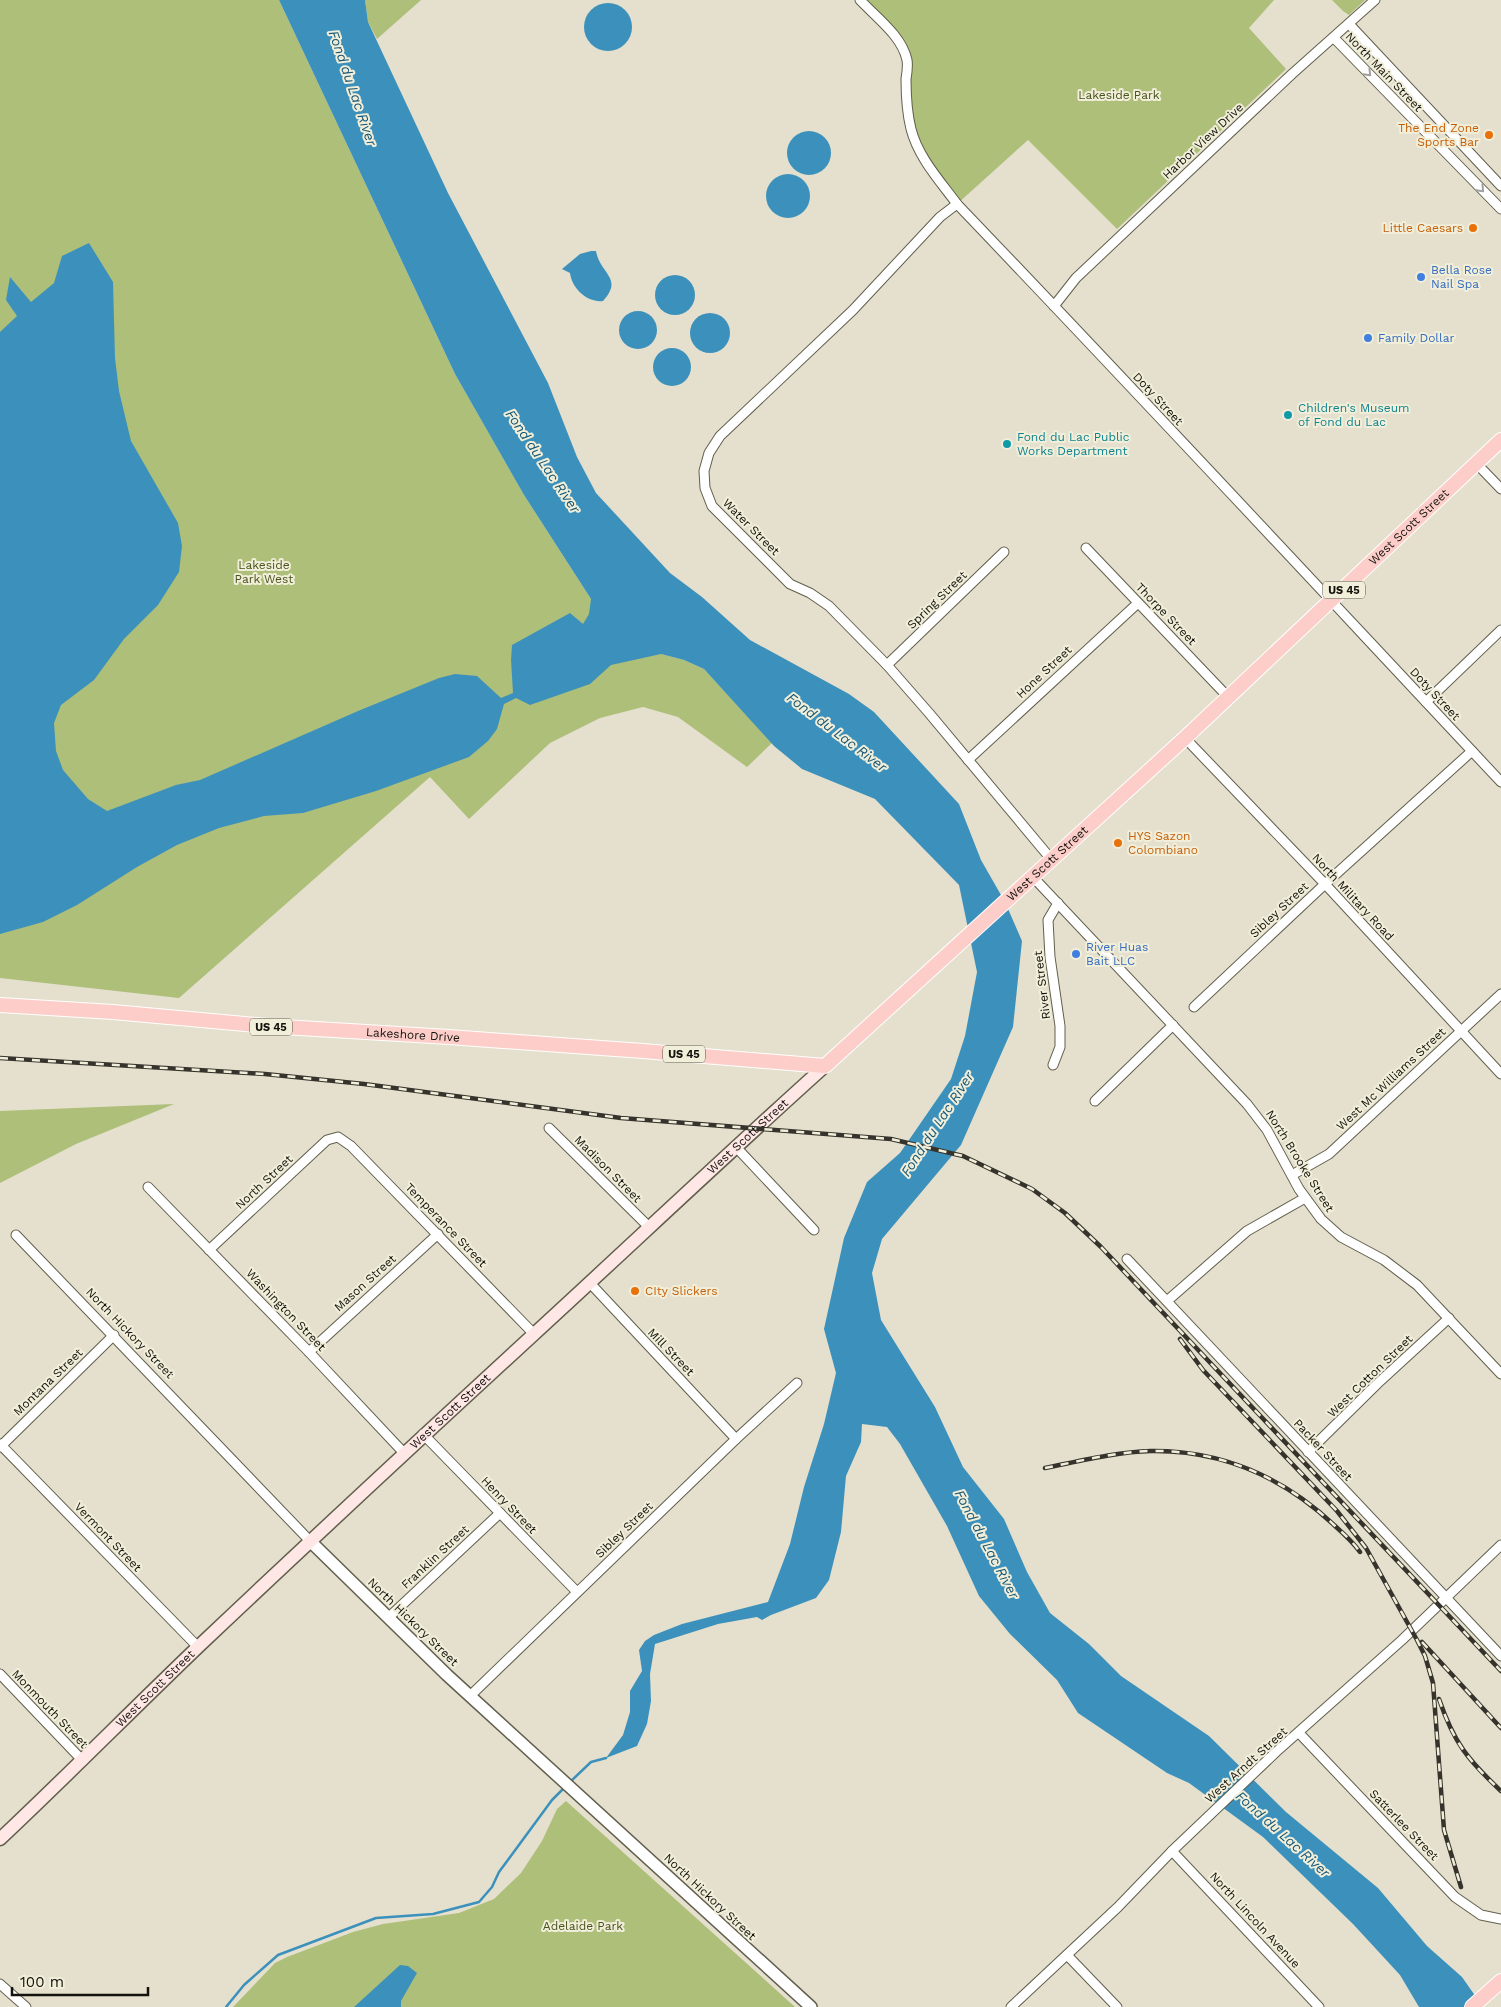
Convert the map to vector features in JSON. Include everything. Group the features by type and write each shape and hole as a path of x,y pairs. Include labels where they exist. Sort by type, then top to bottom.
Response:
{"main road":[{"name":"West Scott Street","path":"0,1838 423,1434 534,1334 735,1146 1185,738 1501,440"},
{"name":"Lakeshore Drive","path":"0,1005 113,1012 267,1026 643,1051 825,1066"},
{"path":"1472,2007 1501,1981"}],"street":[{"name":"Doty Street","path":"860,0 888,28 905,54 907,60 908,112 911,130 927,163 957,204 1501,782"},
{"name":"Harbor View Drive","path":"1054,306 1076,278 1285,81 1375,0"},
{"name":"North Main Street","path":"1349,24 1501,186"},
{"name":"North Main Street","path":"1334,38 1501,209"},
{"name":"Water Street","path":"957,204 940,217 854,310 722,434 709,453 704,472 705,488 712,506 790,584 810,593 829,606 887,666 1051,859"},
{"path":"1476,463 1501,489"},
{"name":"Thorpe Street","path":"1086,548 1228,697"},
{"name":"Spring Street","path":"887,666 1004,552"},
{"name":"Hone Street","path":"968,760 1138,603"},
{"path":"1426,702 1501,630"},
{"name":"North Military Road","path":"1185,738 1325,884 1501,1074"},
{"name":"Sibley Street","path":"1194,1007 1325,884 1472,751"},
{"name":"North Brooke Street","path":"1032,876 1223,1077 1259,1118 1316,1214 1332,1230 1384,1260 1417,1285 1501,1374"},
{"name":"River Street","path":"1053,1064 1060,1047 1060,1026 1050,957 1048,920 1058,903"},
{"name":"West Mc Williams Street","path":"1292,1175 1329,1154 1501,994"},
{"path":"1095,1100 1173,1025"},
{"name":"Madison Street","path":"550,1128 649,1227"},
{"name":"Temperance Street","path":"338,1137 352,1146 534,1334"},
{"name":"North Street","path":"209,1250 327,1140 338,1137"},
{"path":"735,1146 814,1230"},
{"name":"Washington Street","path":"148,1187 309,1352 404,1453"},
{"path":"1167,1300 1244,1234 1305,1198"},
{"name":"Mason Street","path":"309,1352 438,1234"},
{"name":"North Hickory Street","path":"16,1236 114,1335 310,1541 388,1618 470,1696 811,2007"},
{"name":"Packer Street","path":"1127,1260 1167,1300 1501,1656"},
{"name":"Mill Street","path":"588,1282 736,1439"},
{"name":"West Cotton Street","path":"1308,1452 1377,1384 1449,1318"},
{"name":"Montana Street","path":"0,1446 114,1335"},
{"name":"Sibley Street","path":"470,1696 736,1439 797,1383"},
{"name":"Henry Street","path":"423,1434 577,1592"},
{"name":"Vermont Street","path":"0,1446 198,1647"},
{"name":"Franklin Street","path":"388,1618 500,1513"},
{"name":"West Arndt Street","path":"1011,2007 1118,1907 1196,1827 1276,1752 1446,1599 1501,1545"},
{"name":"Monmouth Street","path":"0,1674 82,1761"},
{"name":"Satterlee Street","path":"1299,1733 1455,1897 1481,1915 1501,1919"},
{"name":"North Lincoln Avenue","path":"1172,1851 1319,2007"},
{"path":"1067,1955 1117,2007"},
{"path":"0,1984 26,2007"}],"green space":[{"name":"Lakeside Park West","path":"0,0 279,0 455,374 524,495 591,599 661,654 684,660 704,669 772,743 747,767 678,717 643,707 600,718 550,743 469,819 430,777 179,998 0,978"},
{"path":"365,0 421,0 377,39 368,22"},
{"name":"Lakeside Park","path":"860,0 1274,0 1249,28 1286,69 1117,229 1028,140 957,204 917,145 902,49"},
{"path":"1332,0 1365,0 1349,15"},
{"path":"174,1104 76,1144 0,1183 0,1111"},
{"name":"Adelaide Park","path":"566,1801 795,2007 233,2007 275,1963 287,1957 353,1932 383,1924 459,1913 494,1899 521,1873 542,1841 557,1809"}],"water":[{"name":"Fond du Lac River","path":"279,0 365,0 368,22 448,193 548,383 577,457 596,493 670,573 702,597 750,640 849,694 874,712 959,804 981,860 1005,902 1022,941 1013,1027 961,1145 882,1239 872,1273 881,1320 935,1407 963,1467 1004,1519 1027,1572 1050,1613 1089,1644 1121,1676 1209,1736 1286,1812 1378,1888 1427,1946 1462,1977 1483,2007 1419,2007 1400,1975 1353,1924 1263,1837 1189,1783 1167,1773 1078,1713 1057,1680 1010,1634 979,1596 947,1526 900,1444 887,1427 862,1424 861,1442 846,1476 841,1532 829,1580 816,1598 762,1620 757,1617 718,1624 655,1644 650,1674 651,1701 647,1724 637,1746 606,1758 623,1735 630,1712 630,1691 642,1671 639,1650 645,1641 654,1635 682,1624 768,1602 790,1544 804,1487 824,1424 836,1373 824,1329 844,1238 867,1182 900,1153 951,1079 965,1036 977,972 959,885 875,799 802,769 774,746 704,669 684,660 661,654 611,665 590,684 530,705 516,698 504,704 497,729 488,741 469,757 376,791 303,813 264,816 219,828 177,845 137,867 77,905 43,922 0,934 0,332 17,316 6,300 10,277 31,302 54,283 62,256 89,243 113,282 115,358 119,391 131,441 178,523 182,546 179,572 158,605 124,639 94,680 61,705 54,723 56,751 63,770 88,799 107,811 176,785 200,780 439,678 455,674 477,676 501,698 513,693 512,645 570,613 583,624 589,614 591,599 524,495 455,374"},
{"path":"603,3 613,3 625,10 632,22 632,32 625,44 613,51 603,51 595,47 588,40 584,32 584,22 588,14 595,7"},
{"path":"809,131 821,135 827,141 831,153 827,165 821,171 809,175 797,171 791,165 787,153 791,141 797,135"},
{"path":"792,174 804,180 809,187 809,205 804,212 797,217 784,218 776,215 769,208 766,192 769,184 776,177"},
{"path":"596,251 598,259 611,281 609,293 603,301 592,300 582,294 571,279 570,273 562,269 580,254"},
{"path":"675,275 689,281 695,295 689,309 675,315 661,309 655,295 661,281"},
{"path":"638,311 652,316 657,330 652,344 638,349 624,344 619,330 624,316"},
{"path":"710,313 724,319 730,333 724,347 710,353 696,347 690,333 696,319"},
{"path":"672,348 686,353 691,367 686,381 672,386 658,381 653,367 658,353"},
{"path":"400,1965 408,1966 417,1973 401,2001 401,2007 354,2007"}],"waterway":[{"path":"570,1782 591,1762 606,1758"},
{"path":"226,2007 244,1985 278,1955 376,1918 433,1914 479,1902 492,1887 499,1872 552,1800 564,1788"}],"railway":[{"path":"0,1058 265,1074 364,1084 621,1118 891,1139 963,1156 1032,1189 1065,1213 1101,1247 1501,1671"},
{"path":"1180,1339 1203,1370 1337,1511 1366,1548 1417,1640 1425,1656 1433,1683 1444,1830 1461,1887"},
{"path":"1045,1468 1111,1455 1151,1451 1202,1455 1226,1461 1272,1480 1294,1493 1334,1525 1360,1552"},
{"path":"1422,1642 1501,1728"},
{"path":"1439,1699 1450,1728 1463,1750 1501,1791"}],"place":[{"name":"The End Zone Sports Bar","path":"1489,135"},
{"name":"Little Caesars","path":"1473,228"},
{"name":"Bella Rose Nail Spa","path":"1421,277"},
{"name":"Family Dollar","path":"1368,338"},
{"name":"Children's Museum of Fond du Lac","path":"1288,415"},
{"name":"Fond du Lac Public Works Department","path":"1007,444"},
{"name":"HYS Sazon Colombiano","path":"1118,843"},
{"name":"River Huas Bait LLC","path":"1076,954"},
{"name":"CIty Slickers","path":"635,1291"}]}
